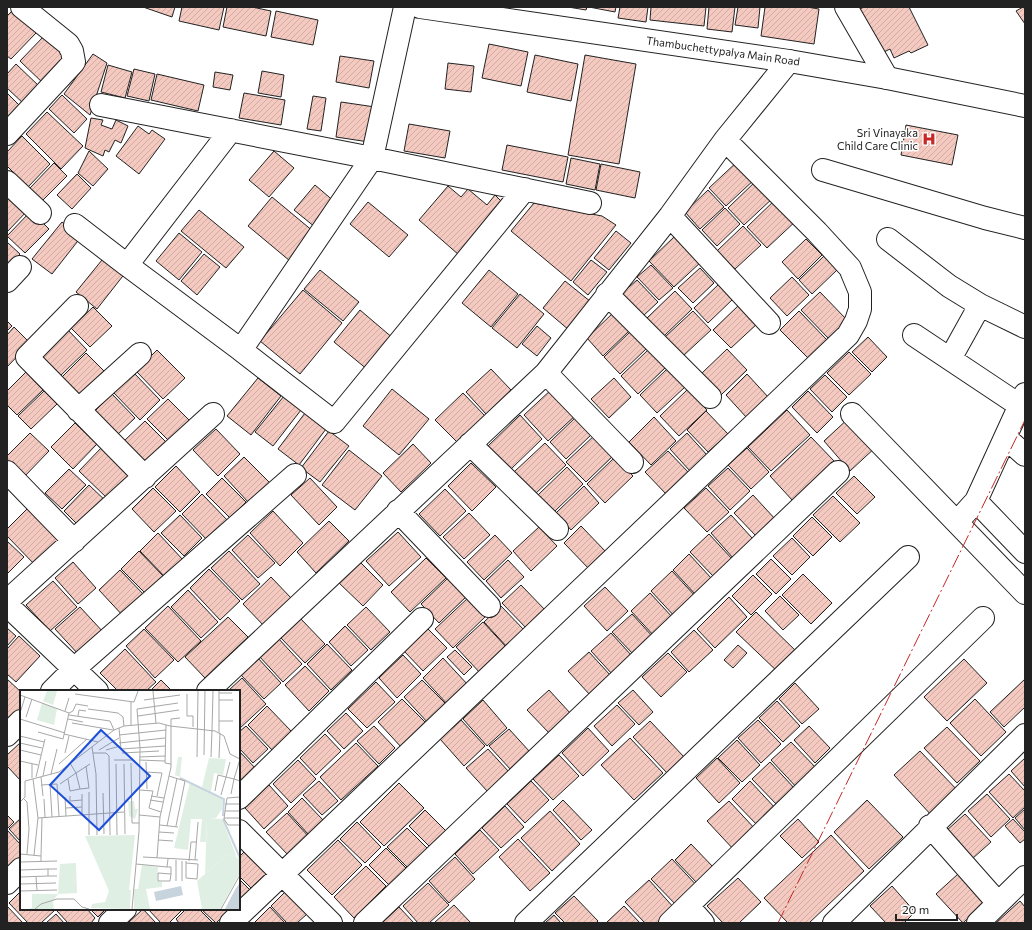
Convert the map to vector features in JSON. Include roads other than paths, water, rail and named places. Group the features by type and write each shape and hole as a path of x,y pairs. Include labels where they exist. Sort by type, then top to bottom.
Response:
{"street":[{"path":"7,134 74,62 72,51 68,44 22,7"},
{"path":"241,350 372,158 405,7"},
{"name":"Thambuchettypalya Main Road","path":"420,7 789,61 887,78 1025,106"},
{"path":"846,7 887,78"},
{"path":"209,690 546,372 670,216 725,140 789,61"},
{"path":"101,105 372,158 590,203"},
{"path":"127,265 231,130"},
{"path":"231,923 848,335 856,321 860,309 860,292 850,268 817,232 725,140"},
{"path":"823,170 985,218 1025,228"},
{"path":"7,182 40,213"},
{"path":"75,224 334,422 525,189"},
{"path":"670,216 769,323"},
{"path":"888,239 949,286 980,305 1025,327"},
{"path":"607,294 710,398"},
{"path":"950,359 980,305"},
{"path":"77,306 26,357 145,477"},
{"path":"914,335 950,359 1022,400 976,501 957,522"},
{"path":"78,410 140,354"},
{"path":"546,372 632,462"},
{"path":"7,601 213,414"},
{"path":"852,414 1025,593"},
{"path":"1006,438 1025,455"},
{"path":"470,444 557,529"},
{"path":"7,472 74,541"},
{"path":"365,923 838,472"},
{"path":"53,690 74,669 295,475"},
{"path":"976,501 1025,552"},
{"path":"398,511 489,606"},
{"path":"526,923 908,557"},
{"path":"7,606 96,690"},
{"path":"670,923 983,618"},
{"path":"240,797 422,619"},
{"path":"7,735 20,722"},
{"path":"834,923 930,826 1025,735"},
{"path":"930,826 998,903"},
{"path":"240,832 332,923"},
{"path":"7,882 20,870"},
{"path":"978,923 1025,877"},
{"path":"688,906 703,923"},
{"path":"110,923 124,910"}],"place":[{"name":"Sri Vinayaka Child Care Clinic","path":"929,139"}]}
